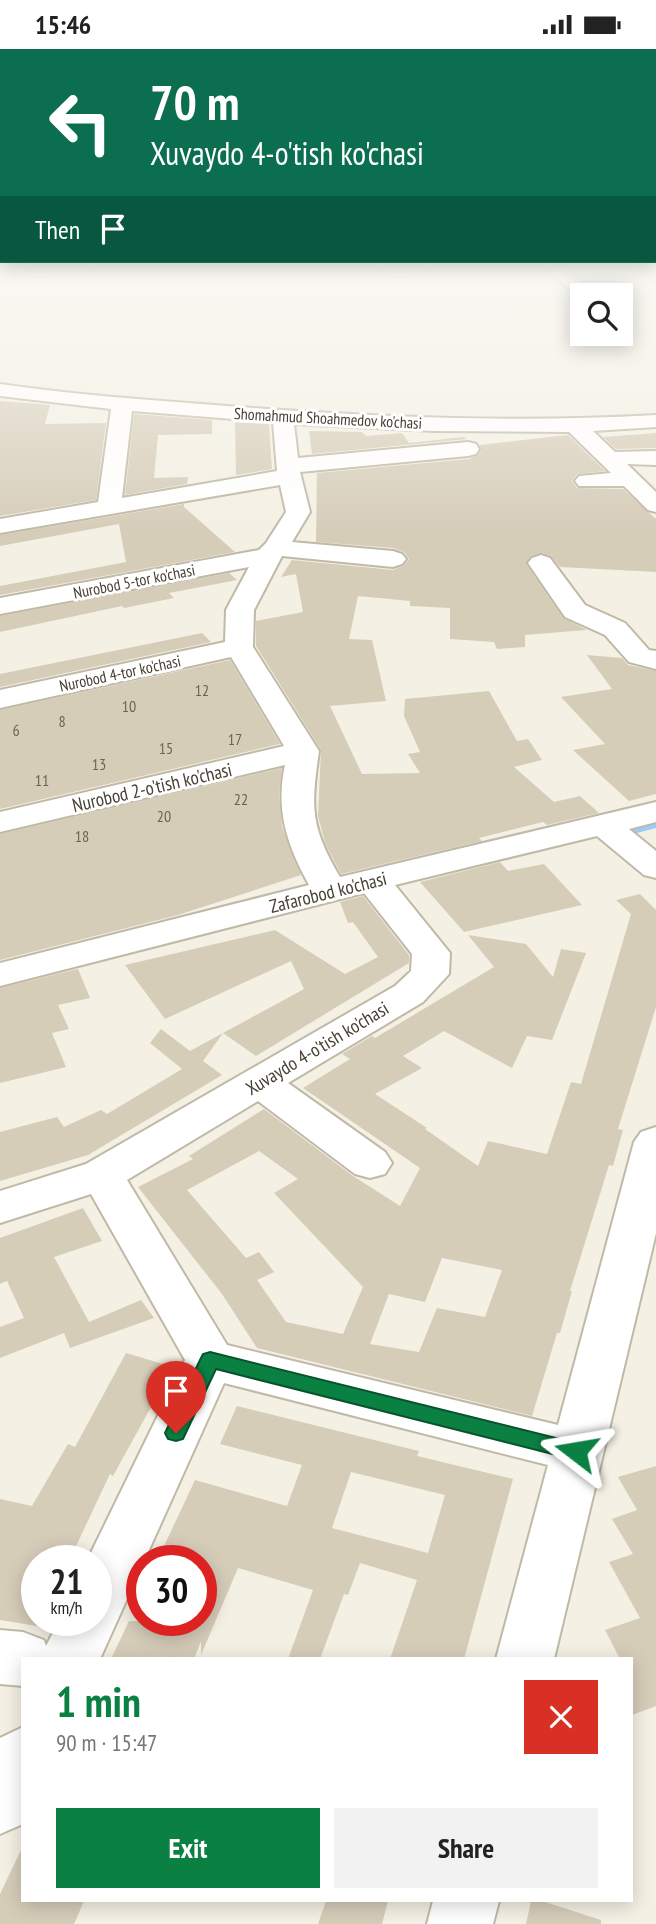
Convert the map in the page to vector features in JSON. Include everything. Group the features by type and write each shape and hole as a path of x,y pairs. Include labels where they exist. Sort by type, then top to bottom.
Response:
{"street":[{"name":"Shomahmud Shoahmedov ko'chasi","path":"0,390 122,403 368,422 577,427 656,421"},
{"path":"109,507 122,403"},
{"path":"283,417 289,471 299,512 272,552 240,610 239,647 303,751 296,800 300,829 312,859 330,890"},
{"path":"577,427 656,505"},
{"path":"0,526 289,471 468,449"},
{"path":"621,457 656,458"},
{"path":"587,481 630,479"},
{"name":"Nurobod 5-tor ko'chasi","path":"0,606 272,552 393,559"},
{"path":"541,563 575,611 612,627 639,656 656,660"},
{"name":"Nurobod 4-tor ko'chasi","path":"0,699 239,647"},
{"name":"Nurobod 2-o'tish ko'chasi","path":"0,822 303,751"},
{"name":"Zafarobod ko'chasi","path":"0,975 330,890 656,812"},
{"path":"605,826 656,868"},
{"name":"Xuvaydo 4-o'tish ko'chasi","path":"0,1207 102,1175 409,993 430,974 431,953 372,880"},
{"path":"259,1082 370,1163"},
{"path":"525,1657 656,1142"},
{"path":"102,1175 210,1360 576,1451"},
{"path":"112,1569 210,1360"},
{"path":"71,1657 81,1636"},
{"path":"0,1657 21,1660"},
{"path":"0,1803 21,1761"},
{"path":"460,1924 466,1902"}],"building":[{"path":"0,401 50,405 45,424 106,423 96,500 0,516"},
{"path":"134,414 212,420 212,434 158,435 154,478 188,477 187,484 125,495"},
{"path":"235,422 269,424 272,469 236,475"},
{"path":"309,431 362,432 366,436 402,433 409,443 464,437 467,439 312,454"},
{"path":"656,433 656,448 616,449 603,437"},
{"path":"568,435 605,471 577,474 572,481 577,488 623,489 656,519 656,572 560,567 551,556 542,553 531,556 526,564 563,618 587,630 525,635 525,647 497,649 494,642 450,639 450,608 410,606 410,601 358,596 349,639 372,640 386,701 330,706 362,774 420,773 408,754 420,752 404,716 405,699 489,691 517,741 528,739 542,760 514,767 554,802 580,796 599,813 547,825 543,822 479,838 482,841 341,874 325,843 318,816 321,750 256,646 256,621 303,612 296,574 281,577 292,560 393,570 403,566 409,559 404,552 393,548 316,542 317,473 469,459 478,455 480,445"},
{"path":"184,504 184,507 235,552 0,595 0,586 126,562 119,524 0,546 0,535"},
{"path":"229,573 237,580 169,593 174,598 124,608 122,606 0,632 0,616"},
{"path":"202,633 211,642 0,687 0,674"},
{"path":"587,655 622,658 628,665 656,671 656,794 629,801 573,750 605,744 561,697 612,689"},
{"path":"230,660 280,744 0,809 0,710"},
{"path":"282,768 279,797 282,827 301,875 178,915 0,960 0,834"},
{"path":"500,862 508,871 544,864 582,905 464,932 420,882"},
{"path":"640,894 656,910 656,1007 618,1129 623,1130 613,1166 609,1165 570,1291 560,1333 557,1333 532,1416 257,1348 222,1294 138,1187 193,1159 189,1156 264,1109 353,1176 400,1206 420,1168 303,1088 350,1059 342,1054 372,1036 375,1038 494,967 468,935 526,944 553,977 561,949 586,953 552,1040 527,1036 512,1068 444,1031 403,1056 422,1068 375,1094 478,1166 488,1141 547,1154 571,1082 581,1084 631,914 616,900","holes":["259,1151 298,1179 274,1193 363,1287 343,1334 286,1322 257,1280 274,1272 259,1252 246,1258 187,1190","442,1258 502,1270 485,1317 437,1308 419,1352 370,1344 389,1294 425,1302"]},
{"path":"363,896 409,955 409,963 256,1056 223,1033 304,989 291,961 165,1019 125,965 275,930 345,974 378,957 353,922 348,923 340,902"},
{"path":"78,969 90,998 58,1005 69,1029 52,1033 66,1067 0,1083 0,988"},
{"path":"161,1029 190,1051 223,1033 203,1061 222,1075 88,1155 0,1181 0,1132 57,1117 64,1127 101,1110 107,1114 182,1069 150,1043"},
{"path":"83,1208 102,1241 54,1257 89,1322 141,1300 154,1318 70,1348 64,1333 0,1358 0,1327 24,1318 7,1281 0,1284 0,1238"},
{"path":"126,1353 173,1367 113,1476 110,1474 77,1545 21,1545 21,1623 0,1620 0,1499 32,1506 68,1444 75,1447"},
{"path":"237,1406 419,1451 417,1456 513,1479 465,1657 391,1657 417,1580 360,1563 348,1595 344,1594 321,1657 289,1657 313,1590 238,1568 217,1617 217,1545 165,1545 195,1480 287,1506 302,1465 220,1444","holes":["351,1472 445,1495 428,1553 332,1528"]},
{"path":"656,1466 656,1706 633,1715 633,1657 619,1657 605,1630 640,1618 609,1562 633,1554 612,1519 637,1510 618,1477"},
{"path":"126,1627 126,1636 209,1636 201,1655 201,1641 195,1657 112,1657"},
{"path":"21,1850 21,1902 84,1902 74,1924 0,1924 0,1894"},
{"path":"326,1902 388,1902 382,1924 318,1924"},
{"path":"531,1902 545,1902 601,1920 601,1924 526,1924"}],"waterway":[{"path":"636,829 656,824"}],"route":[{"path":"176,1433 210,1360 576,1451"}]}
